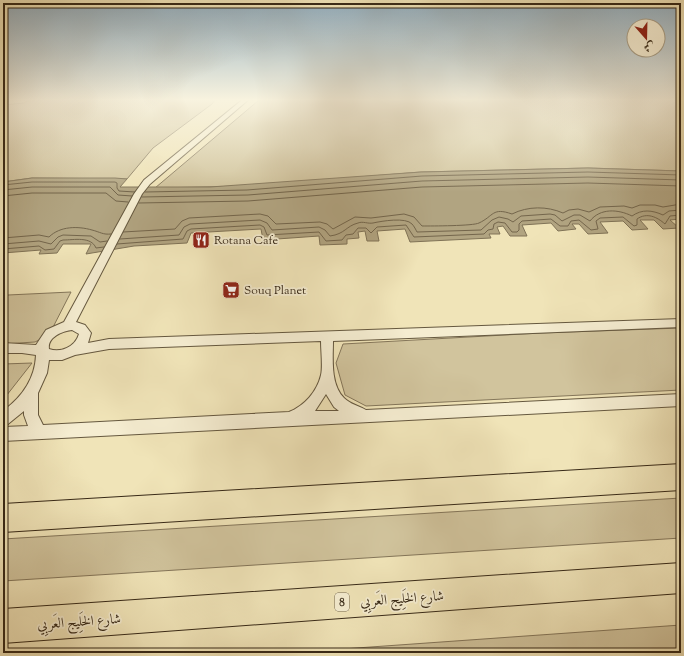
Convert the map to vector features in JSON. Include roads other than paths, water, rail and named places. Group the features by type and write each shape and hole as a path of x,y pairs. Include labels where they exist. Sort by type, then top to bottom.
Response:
{"highway":[{"path":"3,518 681,477"},
{"name":"شارع الخَلِيج العَربِي","path":"3,626 681,578"}],"street":[{"path":"68,326 138,194 147,182 208,131"},
{"path":"9,347 43,352 51,356 57,356 109,344 681,323"},
{"path":"3,419 14,411 31,394 39,379 43,365 43,342 49,335 58,329 68,326 82,328 85,333 96,340 109,344"},
{"path":"39,379 83,340 85,333"},
{"path":"9,347 49,335"},
{"path":"327,336 327,376 335,398 342,406 353,412 370,416"},
{"path":"289,419 300,415 318,398 327,376"},
{"path":"31,394 31,415 39,433"},
{"path":"3,434 681,400"}],"water":[{"path":"588,168 681,171 681,219 670,220 679,228 663,229 654,220 640,220 648,229 632,230 623,221 600,222 608,233 588,234 579,224 572,224 576,229 558,231 551,223 522,225 527,236 510,236 503,226 497,227 500,234 489,234 491,238 410,242 405,229 377,231 379,241 367,241 365,231 358,232 359,238 347,239 347,244 320,245 319,236 263,240 261,229 191,233 187,243 134,246 86,254 91,244 63,244 57,253 39,254 41,250 3,253 3,182 32,178 115,178 127,179 120,187 210,187 421,172"}],"place":[{"name":"Rotana Cafe","path":"201,240"},
{"name":"Souq Planet","path":"231,290"}]}
